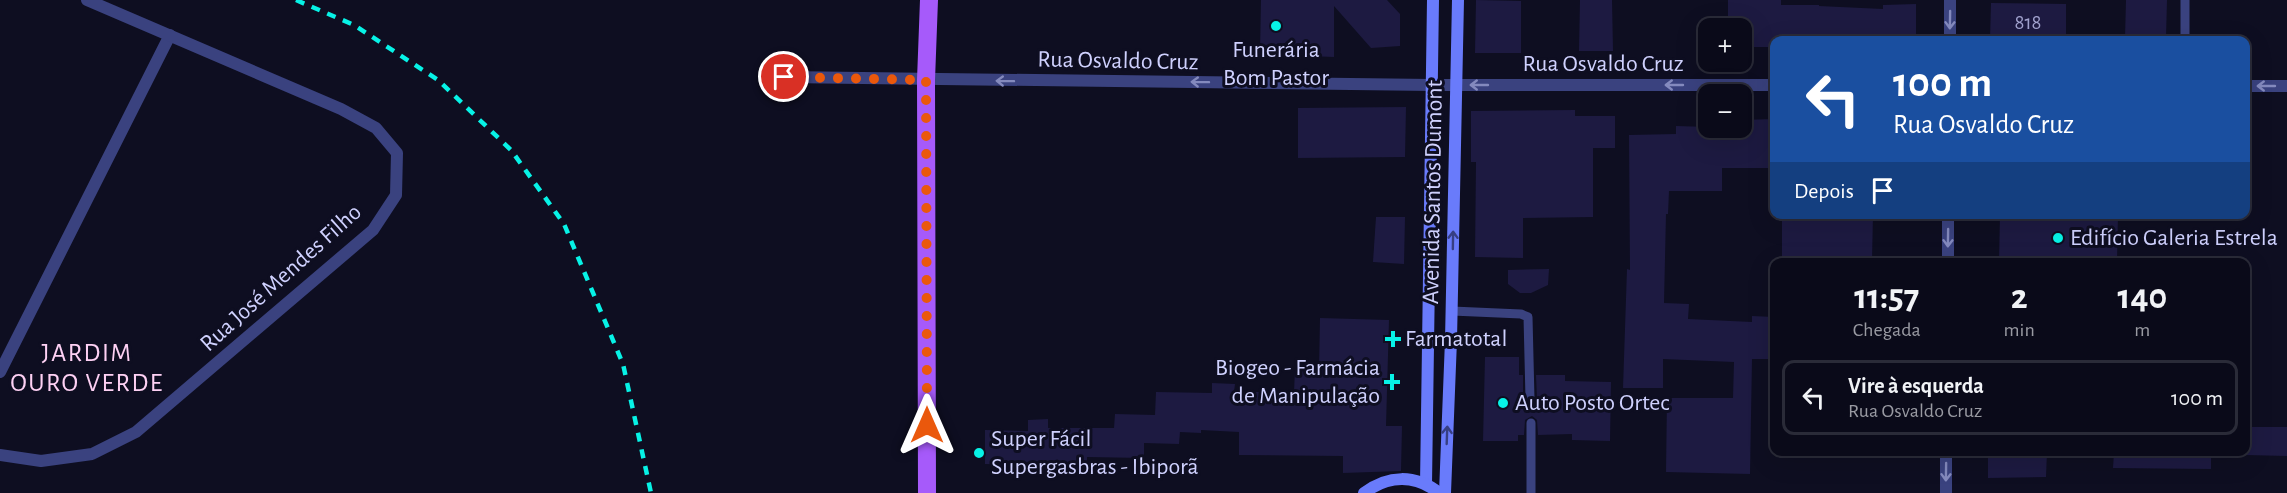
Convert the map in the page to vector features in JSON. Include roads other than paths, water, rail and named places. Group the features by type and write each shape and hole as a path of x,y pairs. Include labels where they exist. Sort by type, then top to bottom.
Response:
{"main road":[{"path":"927,493 926,80 929,0"},
{"name":"Avenida Santos Dumont","path":"1426,484 1433,0"},
{"name":"Avenida Santos Dumont","path":"1445,493 1452,311 1458,0"},
{"path":"1364,493 1376,484 1393,478 1410,478 1426,484 1439,493"}],"street":[{"name":"Rua José Mendes Filho","path":"0,455 41,461 92,454 136,432 373,230 396,195 397,153 376,128 341,109 87,0"},
{"path":"1950,0 1950,36"},
{"path":"0,372 170,35"},
{"name":"Rua Osvaldo Cruz","path":"784,77 1432,85 1770,85"},
{"path":"2250,86 2287,86"},
{"path":"1948,219 1948,258"},
{"path":"1946,456 1946,493"}],"lane":[{"path":"2185,0 2185,36"},
{"path":"1452,311 1521,314 1528,317 1530,399"},
{"path":"1531,423 1532,493"}],"railway":[{"path":"296,0 354,25 438,80 511,150 564,224 623,364 651,493"}],"place":[{"name":"Funerária Bom Pastor","path":"1276,26"},
{"name":"Edifício Galeria Estrela","path":"2058,238"},
{"name":"Farmatotal","path":"1393,339"},
{"name":"Biogeo - Farmácia de Manipulação","path":"1392,382"},
{"name":"Auto Posto Ortec","path":"1503,403"},
{"name":"Super Fácil Supergasbras - Ibiporã","path":"979,453"}],"district":[{"name":"JARDIM OURO VERDE","path":"87,368"}]}
